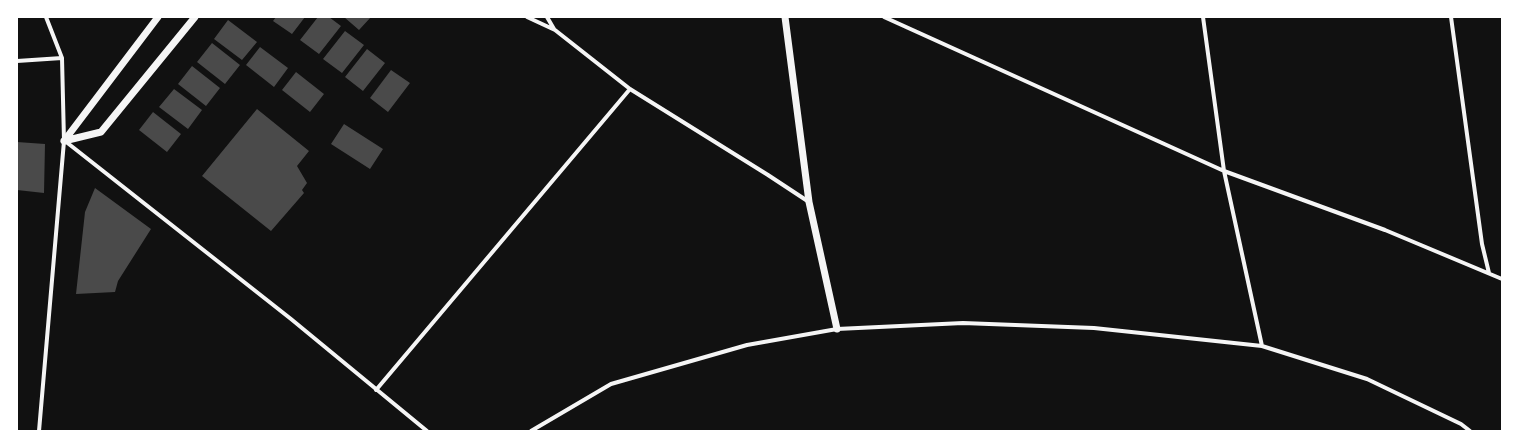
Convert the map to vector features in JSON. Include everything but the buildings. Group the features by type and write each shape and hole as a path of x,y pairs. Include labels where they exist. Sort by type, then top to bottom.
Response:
{"street":[{"path":"39,431 64,141 62,58 46,17"},
{"path":"64,141 158,17"},
{"path":"64,141 101,132 195,17"},
{"path":"527,17 555,30 630,89 809,202"},
{"path":"547,17 555,30"},
{"path":"785,17 809,202 837,329"},
{"path":"884,17 1224,171 1386,230 1502,279"},
{"path":"1203,17 1224,171 1262,346"},
{"path":"1451,17 1482,244 1489,273"},
{"path":"17,61 62,58"},
{"path":"376,390 630,89"},
{"path":"64,141 291,318 427,431"},
{"path":"531,431 611,384 747,345 837,329 963,323 1094,328 1262,346 1366,379 1461,424 1470,431"}]}
